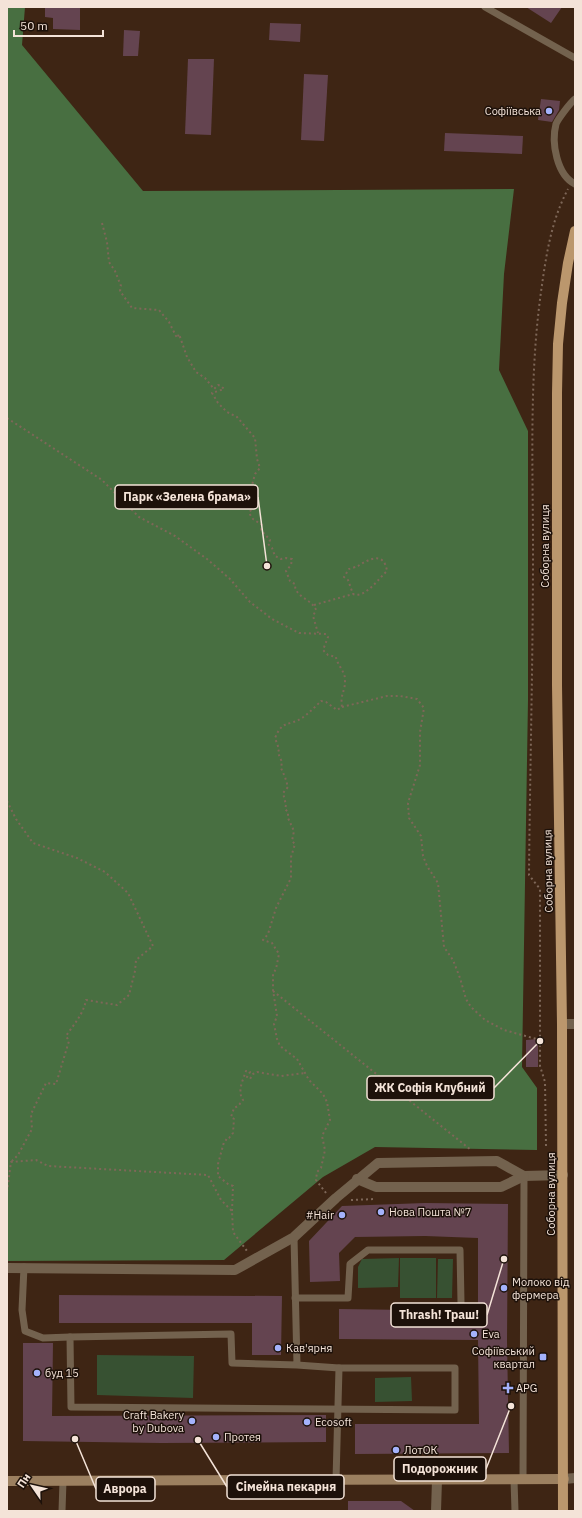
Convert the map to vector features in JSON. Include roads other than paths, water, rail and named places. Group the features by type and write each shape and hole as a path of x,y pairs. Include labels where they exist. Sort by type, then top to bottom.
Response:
{"main road":[{"name":"Соборна вулиця","path":"563,1511 563,1175 557,677 557,393 558,344 562,303 568,263 575,231"},
{"path":"7,1481 564,1479"}],"street":[{"path":"562,1024 575,1024"},
{"path":"7,1268 235,1270 294,1237 357,1179 378,1164 497,1161 524,1176"},
{"path":"357,1179 376,1187 501,1187 524,1176 563,1175"},
{"path":"564,1479 575,1478"},
{"path":"436,1480 436,1511"}],"lane":[{"path":"485,7 575,58"},
{"path":"573,183 560,169 555,144 556,124 575,99"},
{"path":"515,1511 518,1480 524,1176"},
{"path":"294,1237 297,1365"},
{"path":"295,1298 348,1298 350,1264 368,1250 460,1250 461,1302"},
{"path":"24,1267 22,1310 25,1332 43,1338 70,1337 231,1334 232,1363 339,1368 455,1368 454,1410 71,1407 70,1337"},
{"path":"336,1480 339,1368"},
{"path":"62,1511 63,1481"}],"place":[{"name":"Софіївська","path":"549,111"},
{"name":"Парк «Зелена брама»","path":"267,566"},
{"name":"ЖК Софія Клубний","path":"540,1041"},
{"name":"Нова Пошта №7","path":"381,1212"},
{"name":"#Hair","path":"342,1215"},
{"name":"Thrash! Траш!","path":"504,1259"},
{"name":"Молоко від фермера","path":"504,1288"},
{"name":"Eva","path":"474,1334"},
{"name":"Кав'ярня","path":"278,1348"},
{"name":"Софіївський квартал","path":"543,1357"},
{"name":"буд 15","path":"37,1373"},
{"name":"APG","path":"508,1388"},
{"name":"Подорожник","path":"511,1406"},
{"name":"Craft Bakery by Dubova","path":"192,1421"},
{"name":"Ecosoft","path":"307,1422"},
{"name":"Протея","path":"216,1437"},
{"name":"Аврора","path":"75,1439"},
{"name":"Сімейна пекарня","path":"198,1440"},
{"name":"ЛотОК","path":"396,1450"}]}
